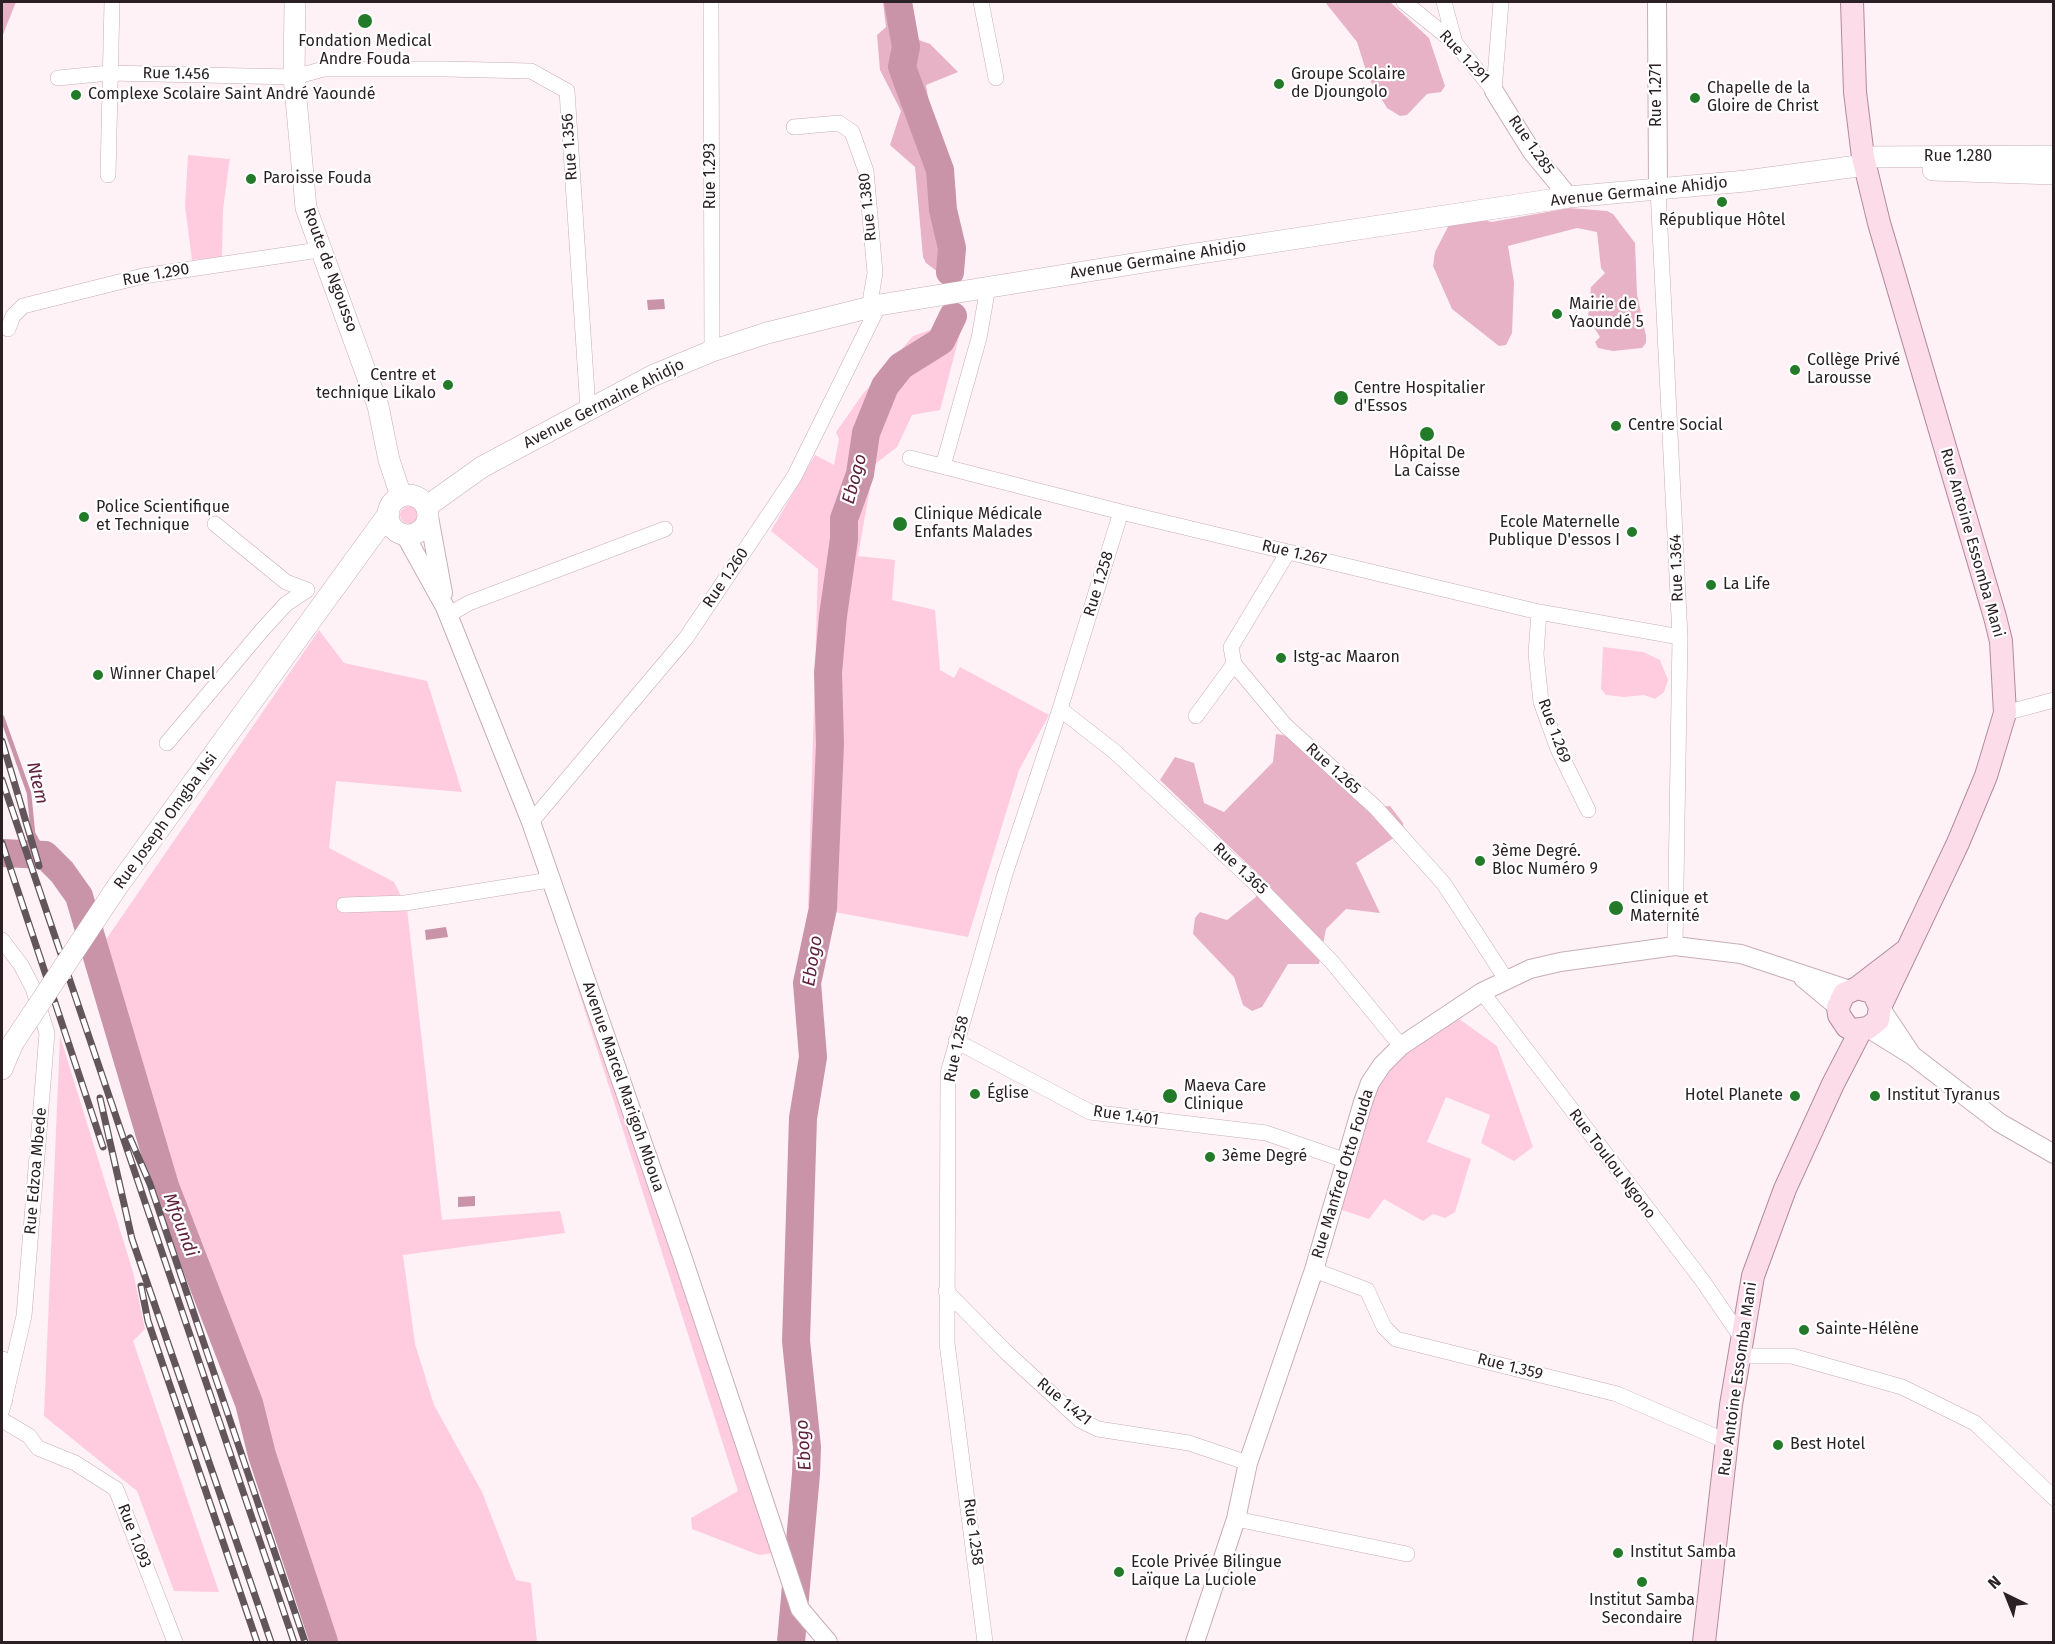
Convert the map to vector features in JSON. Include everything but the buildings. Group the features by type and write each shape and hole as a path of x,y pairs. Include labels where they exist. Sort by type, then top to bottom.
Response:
{"main road":[{"name":"Route de Ngousso","path":"295,2 294,77 306,208 319,250 378,406 389,460 411,505 391,528 401,534"},
{"name":"Rue Antoine Essomba Mani","path":"1852,2 1856,92 1865,165 1995,617 2001,641 2005,713 1986,776 1958,843 1880,1007"},
{"name":"Rue 1.280","path":"1865,165 2054,156"},
{"name":"Avenue Germaine Ahidjo","path":"340,581 401,534 421,531 411,505 652,376 712,351 767,333 874,307 988,287 1569,197 1865,165"},
{"name":"Rue 1.280","path":"1865,165 1908,170 2054,174"},
{"path":"340,581 411,505"},
{"name":"Rue Joseph Omgba Nsi","path":"2,1069 13,1043 117,887 340,581"},
{"path":"1854,1012 1908,949"},
{"path":"1854,1012 1873,992 1880,1007"},
{"name":"Rue Antoine Essomba Mani","path":"1704,1642 1740,1347 1753,1276 1764,1241 1833,1084 1854,1012"},
{"path":"2,1362 2,1399"}],"street":[{"path":"108,175 112,2"},
{"name":"Rue 1.293","path":"711,2 712,351"},
{"path":"981,2 996,78"},
{"name":"Rue 1.291","path":"1404,2 1455,43 1494,91"},
{"path":"1444,2 1455,43"},
{"path":"1494,91 1501,2"},
{"name":"Rue 1.271","path":"1657,2 1658,189"},
{"name":"Rue 1.356","path":"294,77 324,69 531,72 567,92 588,409"},
{"name":"Rue 1.456","path":"58,78 109,73 294,77"},
{"name":"Rue 1.285","path":"1494,91 1532,152 1569,197"},
{"name":"Rue 1.380","path":"794,128 839,123 852,132 866,171 875,273 874,307"},
{"name":"Rue 1.364","path":"1658,189 1680,636 1675,946"},
{"name":"Rue 1.290","path":"8,329 13,316 23,306 143,276 319,250"},
{"path":"943,466 979,338 988,287"},
{"name":"Rue 1.260","path":"531,822 686,638 794,477 874,307"},
{"name":"Rue 1.267","path":"910,458 1121,512 1539,612 1680,636"},
{"path":"411,505 447,611 665,529"},
{"name":"Rue 1.258","path":"985,1642 947,1343 948,1073 1005,874 1060,709 1121,512"},
{"path":"166,743 278,612 307,590 286,582 215,524"},
{"name":"Avenue Marcel Marigoh Mboua","path":"401,534 447,611 531,822 682,1256 800,1609 828,1642"},
{"path":"1196,716 1234,664 1231,647 1288,552"},
{"name":"Rue 1.269","path":"1539,612 1536,654 1541,702 1558,749 1588,810"},
{"name":"Rue 1.265","path":"1234,664 1285,725 1376,808 1444,884 1506,979"},
{"path":"2005,713 2054,700"},
{"name":"Rue 1.365","path":"1060,709 1114,752 1257,885 1332,962 1401,1046"},
{"path":"344,905 405,903 550,880"},
{"name":"Rue Edzoa Mbede","path":"2,940 21,965 33,988 46,1033 24,1316 2,1410"},
{"name":"Rue Manfred Otto Fouda","path":"1195,1642 1236,1519 1248,1463 1314,1270 1344,1160 1370,1083 1382,1065 1401,1046 1482,992 1506,979 1560,962 1675,946 1741,954 1795,972 1854,1012"},
{"name":"Rue Toulou Ngono","path":"1482,992 1702,1280 1740,1347"},
{"path":"1880,1007 1912,1056"},
{"path":"1854,1012 2000,1123 2054,1154"},
{"name":"Rue 1.401","path":"956,1041 1090,1112 1266,1132 1344,1160"},
{"name":"Rue 1.359","path":"1314,1270 1367,1290 1384,1327 1396,1339 1617,1394 1728,1442"},
{"name":"Rue 1.421","path":"946,1291 1006,1352 1080,1420 1098,1429 1189,1443 1248,1463"},
{"path":"1740,1347 1792,1356 1902,1387 1975,1423 2054,1498"},
{"name":"Rue 1.093","path":"2,1420 29,1436 38,1448 75,1462 116,1489 175,1642"},
{"path":"1236,1519 1407,1554"}],"shaded area":[{"path":"2,2 16,2 2,37"},
{"path":"883,2 909,2 907,9 919,40 930,44 958,72 926,85 942,181 957,231 938,272 926,263 923,257 915,167 890,145 901,111 880,70 877,35 886,27"},
{"path":"1325,2 1390,2 1429,38 1445,86 1441,92 1427,94 1407,115 1400,116 1387,108 1368,77 1357,42"},
{"path":"188,155 229,159 230,156 223,210 222,257 192,260 185,206"},
{"path":"1569,208 1607,211 1613,214 1635,243 1637,294 1646,336 1646,343 1642,348 1613,351 1598,348 1595,342 1600,337 1588,318 1591,287 1605,273 1601,268 1597,232 1577,228 1508,246 1514,282 1512,333 1506,345 1499,346 1452,309 1433,266 1435,252 1452,219 1471,217 1492,222"},
{"path":"664,299 665,309 648,310 647,300"},
{"path":"964,318 940,410 912,415 897,447 874,465 858,556 895,560 892,600 935,610 940,670 954,678 960,667 1049,715 1019,770 968,937 808,907 818,569 771,531 815,455 834,465 839,439 836,432 862,395 913,336"},
{"path":"409,506 415,509 418,515 415,521 409,524 403,521 400,515 403,509"},
{"path":"319,630 344,663 427,681 462,792 336,781 329,848 394,882 407,908 442,1220 560,1211 565,1233 403,1255 415,1344 434,1405 482,1492 516,1580 531,1583 537,1642 324,1642 262,1455 249,1403 165,1186 96,954"},
{"path":"1603,647 1643,652 1660,660 1668,680 1664,692 1655,699 1644,695 1625,697 1606,695 1601,689"},
{"path":"1276,734 1283,735 1347,770 1369,807 1390,806 1403,823 1404,831 1356,863 1380,913 1346,909 1326,929 1319,964 1288,964 1262,1007 1252,1011 1243,1005 1234,977 1193,934 1195,918 1200,912 1227,920 1256,897 1261,877 1160,780 1175,757 1194,763 1204,803 1224,812 1273,762"},
{"path":"446,927 448,937 426,940 425,930"},
{"path":"583,972 595,978 787,1551 759,1555 692,1529 691,1518 738,1491 576,983"},
{"path":"1459,1019 1497,1046 1533,1147 1514,1161 1481,1143 1490,1115 1446,1097 1427,1142 1471,1159 1455,1212 1445,1218 1433,1214 1423,1221 1384,1199 1369,1219 1339,1209 1372,1089 1397,1059"},
{"path":"60,1036 133,1272 145,1329 133,1341 219,1592 174,1591 137,1491 44,1416"},
{"path":"475,1196 475,1206 458,1207 458,1197"}],"waterway":[{"name":"Ebogo","path":"898,2 906,47 902,67 940,170 943,210 952,248 950,272"},
{"name":"Ebogo","path":"791,1642 807,1447 796,1341 803,1118 813,1057 807,983 823,908 830,744 828,673 844,539 844,519 860,474 866,433 885,386 901,366 941,341 953,316"},
{"name":"Ntem","path":"2,717 29,793 33,833 45,855"},
{"name":"Mfoundi","path":"2,853 45,855 62,872 79,896 165,1186 249,1403 262,1455 324,1642"}],"railway":[{"path":"2,741 39,866"},
{"path":"2,780 294,1642"},
{"path":"2,843 103,1147"},
{"path":"100,1098 132,1239 271,1642"},
{"path":"130,1138 150,1184 305,1642"},
{"path":"141,1286 148,1321 257,1642"}],"place":[{"name":"Fondation Medical Andre Fouda","path":"365,21"},
{"name":"Groupe Scolaire de Djoungolo","path":"1279,84"},
{"name":"Complexe Scolaire Saint André Yaoundé","path":"76,95"},
{"name":"Chapelle de la Gloire de Christ","path":"1695,98"},
{"name":"Paroisse Fouda","path":"251,179"},
{"name":"République Hôtel","path":"1722,202"},
{"name":"Mairie de Yaoundé 5","path":"1557,314"},
{"name":"Collège Privé Larousse","path":"1795,370"},
{"name":"Centre et technique Likalo","path":"448,385"},
{"name":"Centre Hospitalier d'Essos","path":"1341,398"},
{"name":"Centre Social","path":"1616,426"},
{"name":"Hôpital De La Caisse","path":"1427,434"},
{"name":"Police Scientifique et Technique","path":"84,517"},
{"name":"Clinique Médicale Enfants Malades","path":"900,524"},
{"name":"Ecole Maternelle Publique D'essos I","path":"1632,532"},
{"name":"La Life","path":"1711,585"},
{"name":"Istg-ac Maaron","path":"1281,658"},
{"name":"Winner Chapel","path":"98,675"},
{"name":"3ème Degré. Bloc Numéro 9","path":"1480,861"},
{"name":"Clinique et Maternité","path":"1616,908"},
{"name":"Église","path":"975,1094"},
{"name":"Maeva Care Clinique","path":"1170,1096"},
{"name":"Hotel Planete","path":"1795,1096"},
{"name":"Institut Tyranus","path":"1875,1096"},
{"name":"3ème Degré","path":"1210,1157"},
{"name":"Sainte-Hélène","path":"1804,1330"},
{"name":"Best Hotel","path":"1778,1445"},
{"name":"Institut Samba","path":"1618,1553"},
{"name":"Ecole Privée Bilingue Laïque La Luciole","path":"1119,1572"},
{"name":"Institut Samba Secondaire","path":"1642,1582"}]}
